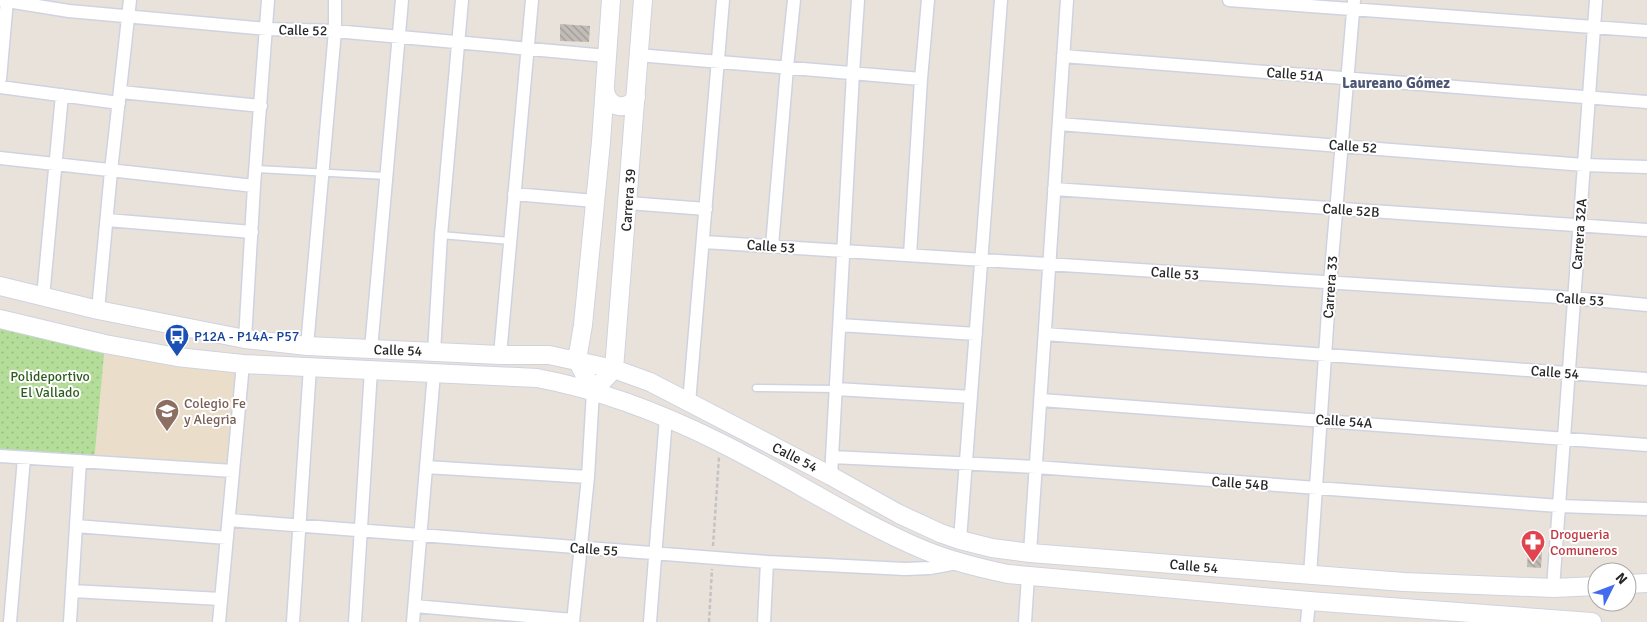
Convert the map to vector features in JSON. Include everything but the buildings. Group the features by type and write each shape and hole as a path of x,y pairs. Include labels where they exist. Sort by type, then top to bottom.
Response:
{"main road":[{"path":"611,0 601,142 583,325 577,360 593,391 614,368"},
{"name":"Carrera 39","path":"614,368 643,0"},
{"path":"605,90 608,100 619,107 629,104 636,97"},
{"path":"601,142 603,136 608,132 618,130 624,132 629,137 631,146"},
{"name":"Calle 54","path":"0,286 98,310 246,339 307,346 371,350 549,355 614,368 650,382 831,476 899,514 960,540 992,548 1030,553 1404,582 1553,588 1587,586"},
{"name":"Calle 54","path":"0,319 105,344 177,357 243,364 537,378 567,384 630,402 666,417 719,442 886,532 924,550 959,562 1008,574 1309,601 1592,622"},
{"path":"549,355 571,347 578,338 583,325"},
{"path":"617,337 618,350 622,360 630,369 650,382"}],"street":[{"path":"98,310 130,0"},
{"path":"246,339 254,186 257,169 268,0"},
{"path":"307,346 334,31 335,0"},
{"path":"371,350 402,0"},
{"path":"434,352 462,0"},
{"path":"500,355 532,0"},
{"path":"690,403 723,0"},
{"path":"772,246 794,0"},
{"path":"831,476 852,73 858,0"},
{"path":"910,255 928,0"},
{"path":"960,540 1001,0"},
{"path":"1030,553 1067,0"},
{"path":"1229,0 1354,5 1647,32"},
{"name":"Carrera 32A","path":"1553,588 1596,0"},
{"path":"0,79 4,1"},
{"name":"Calle 52","path":"4,1 70,6 128,17 267,30 334,31 608,56"},
{"name":"Carrera 33","path":"1310,575 1330,283 1354,5"},
{"path":"638,55 921,79"},
{"name":"Calle 51A","path":"1063,56 1647,102"},
{"path":"0,87 62,95 261,106"},
{"path":"43,296 62,95"},
{"name":"Calle 52","path":"1059,124 1584,165 1647,167"},
{"path":"0,158 254,186"},
{"name":"Calle 52B","path":"1054,189 1647,230"},
{"path":"514,194 595,201"},
{"path":"628,203 706,209"},
{"path":"107,220 252,232"},
{"name":"Calle 53","path":"704,242 1574,298 1647,305"},
{"path":"840,325 976,334"},
{"name":"Calle 54","path":"1045,334 1647,379"},
{"path":"219,622 243,364"},
{"path":"293,622 310,367"},
{"path":"355,622 371,370"},
{"path":"413,622 434,373"},
{"path":"836,389 971,397"},
{"path":"415,606 573,621 588,477 593,391"},
{"name":"Calle 54A","path":"1040,400 1647,445"},
{"path":"650,622 666,417"},
{"path":"0,456 233,471"},
{"name":"Calle 54B","path":"832,457 966,462 1558,506 1647,509"},
{"path":"10,622 24,458"},
{"path":"70,622 80,461"},
{"path":"426,467 588,477"},
{"name":"Calle 55","path":"229,520 767,562 905,569 930,568 959,562"},
{"path":"76,526 227,538"},
{"path":"764,622 767,562"},
{"path":"1025,622 1028,576"},
{"path":"72,590 221,599"},
{"path":"1307,622 1309,601"}],"lane":[{"path":"257,169 386,176"},
{"path":"442,235 510,240"},
{"path":"756,388 836,389"}],"path":[{"path":"709,622 719,456"}],"shaded area":[{"name":"Colegio Fe y Alegria","path":"105,344 243,364 233,471 94,462"}],"green space":[{"name":"Polideportivo El Vallado","path":"0,319 105,344 94,462 0,456"}],"place":[{"name":"P12A - P14A- P57","path":"177,357"},
{"name":"Colegio Fe y Alegria","path":"167,432"},
{"name":"Drogueria Comuneros","path":"1533,563"}],"district":[{"name":"Laureano Gómez","path":"1396,83"}]}
